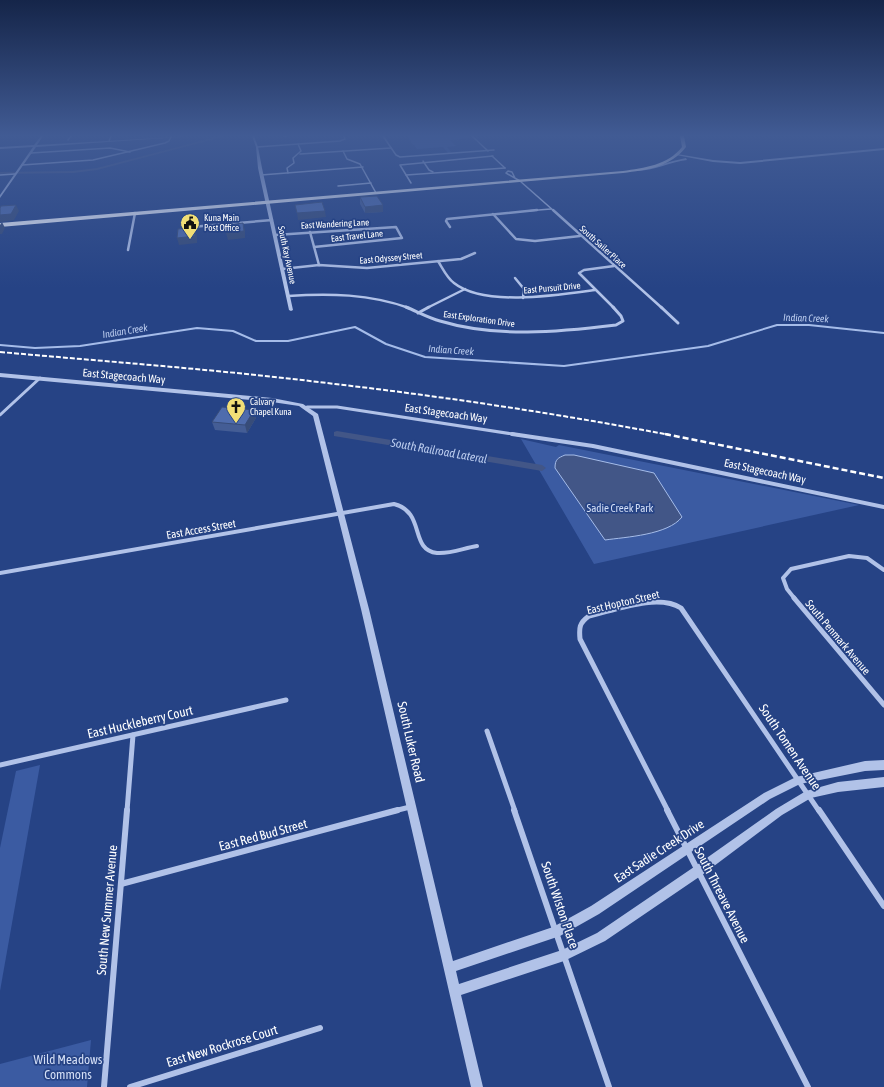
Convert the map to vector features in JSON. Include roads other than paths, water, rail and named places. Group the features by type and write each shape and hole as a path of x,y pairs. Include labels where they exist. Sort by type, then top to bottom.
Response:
{"main road":[{"path":"0,225 439,187"}],"street":[{"path":"0,197 7,187"},
{"name":"South Kay Avenue","path":"265,187 291,310"},
{"path":"373,187 376,193"},
{"name":"South Sailer Place","path":"525,187 678,324"},
{"path":"450,227 446,221 447,219 550,209"},
{"path":"128,250 135,213"},
{"path":"493,214 513,237 522,240 535,241 580,236"},
{"path":"191,227 272,220"},
{"name":"East Wandering Lane","path":"275,235 310,232 339,232 396,227 402,238"},
{"path":"310,232 319,265"},
{"name":"East Travel Lane","path":"314,247 402,238"},
{"name":"East Odyssey Street","path":"282,269 319,265 367,268 460,258 475,253"},
{"path":"418,313 464,289 450,280 438,261"},
{"path":"594,290 579,272 614,266"},
{"path":"515,278 524,289 523,298"},
{"name":"East Pursuit Drive","path":"464,289 479,293 523,298 594,290"},
{"name":"East Exploration Drive","path":"288,296 323,294 356,296 397,304 448,323 528,333 564,332 616,325 623,321 621,316 594,290"},
{"name":"East Stagecoach Way","path":"0,375 272,400 307,407 337,407 450,423 593,446 884,507"},
{"path":"0,415 40,378"},
{"name":"South Luker Road","path":"307,407 316,414 365,609 477,1087"},
{"name":"East Access Street","path":"0,573 394,504 404,505 410,510 423,547 429,552 440,553 477,546"},
{"name":"South Penmark Avenue","path":"884,570 867,558 849,556 791,569 783,578 787,589 884,705"},
{"name":"East Hopton Street","path":"579,626 583,620 590,616 657,601 673,603"},
{"name":"South Tomen Avenue","path":"673,603 686,613 884,906"},
{"name":"South Threave Avenue","path":"579,626 580,639 808,1087"},
{"name":"East Huckleberry Court","path":"0,765 286,700"},
{"name":"South Wiston Place","path":"487,731 609,1087"},
{"name":"South New Summer Avenue","path":"104,1087 133,735"},
{"name":"East Sadie Creek Drive","path":"449,968 556,932 594,910 767,796 799,780 865,766 884,765"},
{"path":"455,992 564,955 601,937 698,871 779,812 809,794 838,787 884,782"},
{"name":"East Red Bud Street","path":"121,884 412,807"},
{"name":"East New Rockrose Court","path":"130,1087 320,1028"}],"waterway":[{"name":"Indian Creek","path":"0,345 35,348 80,346 197,328 233,331 256,341 288,341 355,327 386,344 425,357 564,366 708,346 777,325 809,325 884,333"},
{"name":"South Railroad Lateral","path":"337,434 542,468"}],"railway":[{"path":"0,352 209,370 377,389 545,413 670,435"},
{"path":"665,434 670,435"},
{"path":"670,435 884,478"}],"place":[{"name":"Kuna Main Post Office","path":"190,240"},
{"name":"Calvary Chapel Kuna","path":"236,424"}],"park label":[{"name":"Sadie Creek Park","path":"620,508"},
{"name":"Wild Meadows Commons","path":"68,1066"}]}
